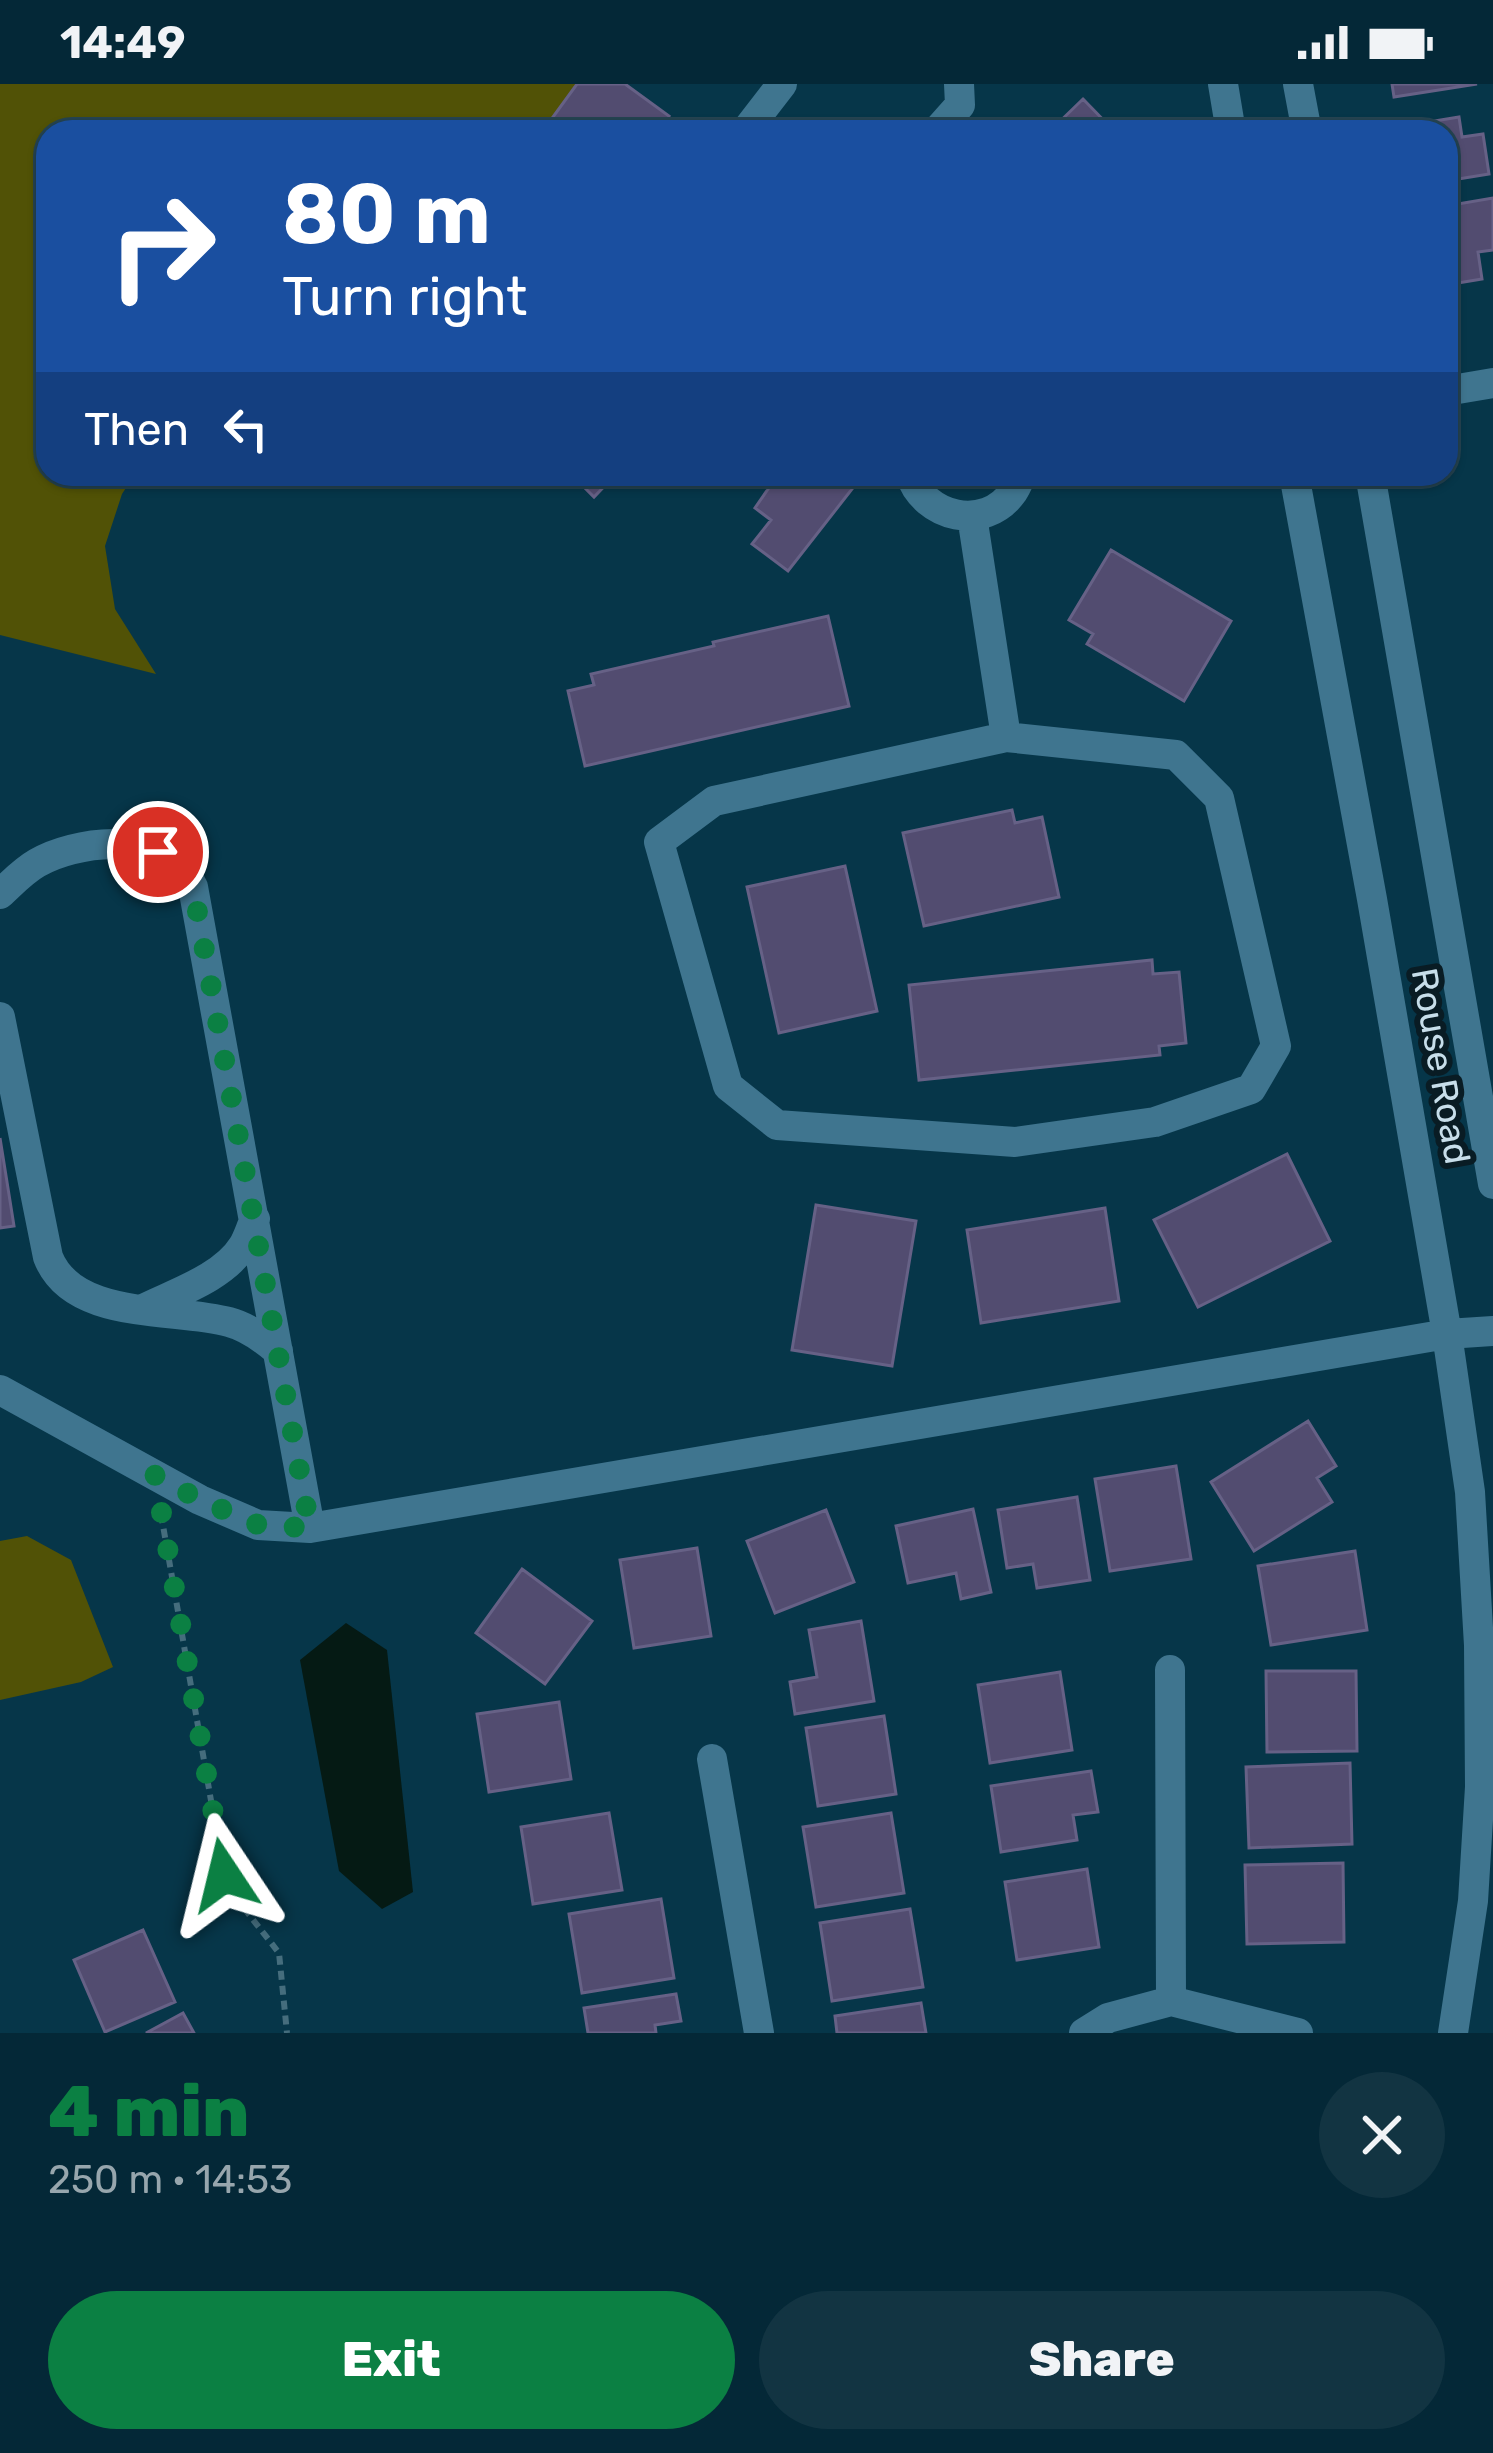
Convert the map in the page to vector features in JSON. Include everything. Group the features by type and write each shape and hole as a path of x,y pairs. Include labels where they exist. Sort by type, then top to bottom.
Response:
{"street":[{"path":"754,120 782,84"},
{"path":"947,120 960,105 959,84"},
{"path":"1223,84 1230,120"},
{"path":"1298,84 1305,120"},
{"path":"1458,389 1493,383"},
{"path":"914,486 929,504 949,514 972,516 994,509 1016,486"},
{"name":"Rouse Road","path":"1296,486 1447,1334 1470,1492 1480,1669 1480,1787 1473,1901 1453,2033"},
{"name":"Rouse Road","path":"1372,486 1493,1184"},
{"path":"972,516 1006,737"},
{"path":"1006,737 1175,755 1219,798 1276,1046 1251,1089 1155,1122 1016,1142 777,1125 728,1087 658,842 714,801 1006,737"},
{"path":"0,894 34,865 98,844 129,844 158,852 182,868 193,887 310,1528"},
{"path":"0,1017 53,1270 84,1296 235,1323 278,1351"},
{"path":"143,1309 225,1264 242,1248 255,1219"},
{"path":"0,1390 200,1500 259,1525 310,1528 1447,1334 1493,1331"},
{"path":"1170,1670 1171,2001"},
{"path":"712,1759 759,2033"},
{"path":"1084,2033 1108,2018 1171,2001 1298,2033"}],"path":[{"path":"155,1475 224,1875 278,1953 287,2033"}],"shaded area":[{"path":"0,84 603,84 595,120 36,120 36,486 127,486 105,546 115,609 156,674 0,635"},
{"path":"27,1536 71,1560 113,1667 81,1682 0,1700 0,1541"},
{"path":"346,1623 387,1650 413,1892 382,1909 339,1871 300,1660"}],"building":[{"path":"577,84 625,84 669,116 666,120 551,120"},
{"path":"1392,84 1477,84 1394,97"},
{"path":"1083,99 1103,120 1061,120"},
{"path":"1459,117 1462,137 1483,134 1489,174 1458,179 1458,120 1441,120"},
{"path":"1493,198 1493,250 1478,252 1482,279 1458,283 1458,204"},
{"path":"583,486 605,486 594,497"},
{"path":"764,486 852,489 788,571 752,544 771,520 755,508 768,489"},
{"path":"1111,550 1231,621 1184,701 1087,644 1093,634 1069,620"},
{"path":"828,616 849,706 585,766 568,691 594,685 591,674"},
{"path":"1012,810 1015,823 1042,817 1059,897 924,926 903,833"},
{"path":"845,866 877,1011 779,1033 747,887"},
{"path":"1152,960 1153,974 1179,972 1186,1043 1159,1046 1160,1055 919,1080 909,985"},
{"path":"0,1138 14,1226 0,1228"},
{"path":"1287,1154 1330,1241 1198,1307 1154,1220"},
{"path":"816,1205 916,1221 892,1366 792,1350"},
{"path":"1105,1208 1119,1301 981,1323 967,1230"},
{"path":"1308,1421 1336,1466 1317,1478 1332,1502 1254,1551 1211,1482"},
{"path":"1176,1466 1191,1559 1110,1571 1095,1479"},
{"path":"1077,1497 1090,1580 1037,1588 1033,1564 1007,1568 998,1510"},
{"path":"973,1509 991,1592 961,1599 956,1573 908,1583 896,1526"},
{"path":"826,1510 854,1582 775,1613 747,1541"},
{"path":"697,1548 711,1636 634,1648 620,1560"},
{"path":"1355,1551 1367,1630 1271,1645 1258,1566"},
{"path":"522,1569 592,1621 545,1684 476,1633"},
{"path":"861,1621 874,1701 795,1714 790,1682 817,1677 809,1630"},
{"path":"1266,1671 1356,1671 1357,1751 1267,1752"},
{"path":"1060,1672 1072,1750 990,1763 978,1685"},
{"path":"559,1702 571,1779 489,1792 477,1714"},
{"path":"884,1716 896,1794 818,1806 806,1728"},
{"path":"1350,1763 1352,1844 1249,1848 1246,1767"},
{"path":"1091,1771 1098,1812 1073,1815 1077,1840 1001,1852 991,1786"},
{"path":"609,1813 622,1890 533,1904 521,1827"},
{"path":"891,1813 904,1893 816,1907 803,1827"},
{"path":"1343,1863 1344,1942 1247,1944 1245,1865"},
{"path":"1087,1869 1099,1947 1017,1960 1005,1882"},
{"path":"661,1899 674,1978 582,1993 569,1914"},
{"path":"910,1909 923,1987 832,2001 820,1923"},
{"path":"143,1930 175,2002 105,2032 74,1960"},
{"path":"676,1994 681,2021 655,2025 656,2033 588,2033 584,2008"},
{"path":"921,2003 926,2033 837,2033 835,2016"},
{"path":"183,2013 194,2033 146,2033"}],"route":[{"path":"158,852 182,868 193,887 310,1528 259,1525 155,1475 224,1875"}]}
